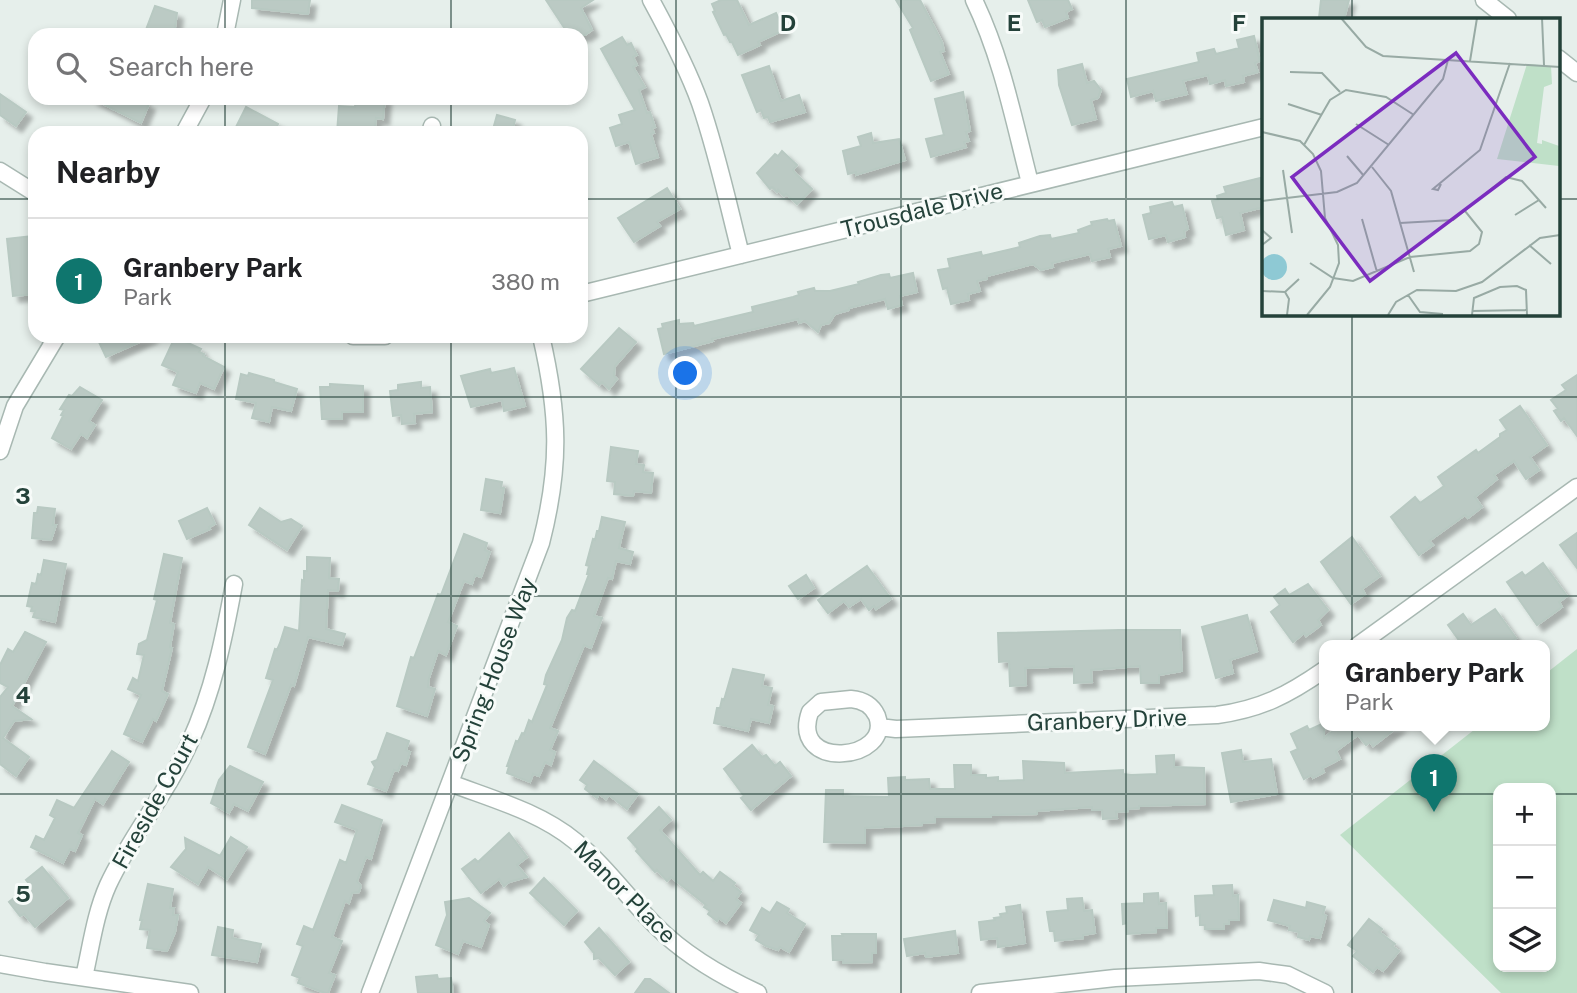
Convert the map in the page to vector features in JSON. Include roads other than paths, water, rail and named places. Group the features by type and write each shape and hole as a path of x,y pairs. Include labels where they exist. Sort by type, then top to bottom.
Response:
{"street":[{"path":"226,28 232,0"},
{"path":"651,0 700,102 741,255"},
{"path":"974,0 1002,74 1030,183"},
{"path":"1487,9 1506,18"},
{"path":"1560,60 1577,73"},
{"path":"188,126 199,105"},
{"name":"Trousdale Drive","path":"588,292 1262,127"},
{"path":"0,170 28,188"},
{"path":"0,451 15,406 53,343"},
{"name":"Spring House Way","path":"370,993 537,558 546,524 557,438 552,386 543,343"},
{"path":"1365,640 1577,486"},
{"name":"Fireside Court","path":"84,977 97,918 108,886 168,785 199,722 219,656 234,584"},
{"name":"Granbery Drive","path":"879,727 896,729 1228,714 1255,709 1269,703 1319,673"},
{"path":"851,699 862,701 871,707 877,715 879,727 876,737 865,749 834,753 815,746 810,740 807,725 810,712 817,705 826,701 851,699"},
{"name":"Manor Place","path":"450,783 533,816 567,835 675,942 713,970 758,993"},
{"path":"0,964 190,993"},
{"path":"980,993 1115,978 1248,971 1270,971 1288,975 1325,993"}],"place":[{"name":"Granbery Park","path":"1434,812"}]}
